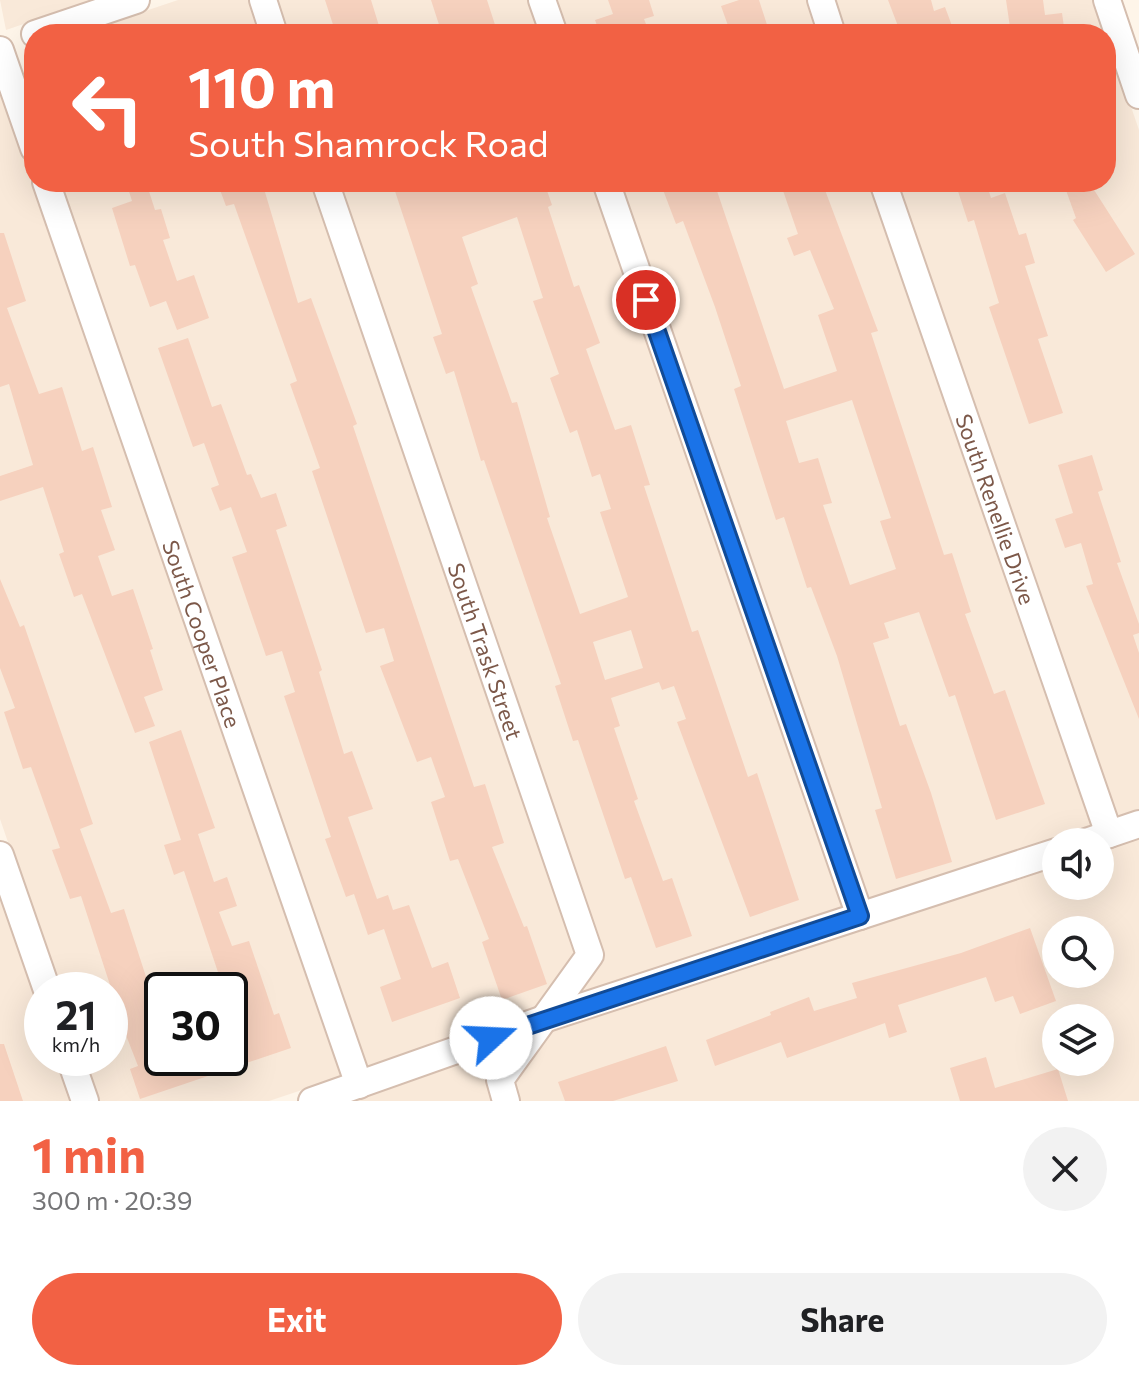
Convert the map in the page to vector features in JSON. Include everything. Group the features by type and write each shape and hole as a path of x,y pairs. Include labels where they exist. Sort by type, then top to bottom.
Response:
{"street":[{"path":"64,24 136,0"},
{"path":"263,0 271,24"},
{"path":"542,0 550,24"},
{"path":"821,0 829,24"},
{"path":"1107,0 1115,24"},
{"path":"1116,27 1139,95"},
{"path":"24,38 0,48 24,119"},
{"name":"South Cooper Place","path":"49,192 359,1085"},
{"name":"South Trask Street","path":"328,192 590,955 500,1080 506,1101"},
{"path":"609,192 860,916"},
{"name":"South Renellie Drive","path":"886,192 1094,828"},
{"path":"1114,832 1139,824"},
{"path":"0,855 41,972"},
{"path":"312,1101 544,1019 1042,857"},
{"path":"76,1076 85,1101"}],"shaded area":[{"path":"0,0 94,0 6,30"},
{"path":"178,0 250,0 258,24 107,24"},
{"path":"275,0 530,0 538,24 283,24"},
{"path":"555,0 808,0 816,24 563,24"},
{"path":"833,0 1096,0 1103,24 841,24"},
{"path":"1116,63 1139,130 1139,810 1116,818 899,192 1116,192"},
{"path":"0,87 24,156 24,192 37,192 344,1076 269,1101 98,1101 89,1076 128,1076 128,972 53,972 0,819"},
{"path":"61,192 315,192 576,952 537,1008 366,1069"},
{"path":"341,192 596,192 844,907 578,994 600,964"},
{"path":"621,192 874,192 1093,826 1042,828 1042,843 867,900"},
{"path":"1139,839 1139,1101 519,1101 513,1083 552,1031 1042,871 1042,900 1114,900 1114,847"},
{"path":"0,892 28,972 24,972 24,1076 64,1076 73,1101 0,1101"},
{"path":"508,1047 490,1071 488,1083 494,1101 355,1101"}],"building":[{"path":"325,0 371,0 378,24 333,24"},
{"path":"431,0 487,0 495,24 439,24"},
{"path":"608,0 649,0 654,16 644,19 646,24 596,24 595,20 613,14"},
{"path":"739,0 759,0 767,24 727,24 721,6"},
{"path":"888,0 931,0 934,11 945,7 951,24 897,24"},
{"path":"1006,0 1043,0 1045,15 1062,13 1064,24 1010,24"},
{"path":"129,192 149,192 155,210 161,209 170,238 163,240 177,281 194,275 209,318 177,330 166,301 150,307 135,265 130,266 112,208 132,201"},
{"path":"221,192 265,192 298,303 311,298 357,424 353,426 474,787 485,784 504,843 492,847 524,927 527,926 547,984 502,1000 482,942 489,939 458,859 450,861 431,802 445,797 431,757 417,762 380,666 394,661 384,628 366,633 312,471 320,468 290,384 297,381 234,204 226,206"},
{"path":"395,192 547,192 552,205 548,207 574,287 579,285 600,343 586,349 615,430 631,425 650,485 644,486 692,632 698,630 748,777 757,773 799,900 750,917 677,722 686,719 674,686 662,690 659,682 611,698 620,726 614,728 638,799 634,801 663,881 672,878 692,936 656,948 631,877 625,879 578,740 573,741 555,686 561,684 484,460 481,461 454,371 446,374 433,337 442,334","holes":["517,217 543,298 533,301 559,374 550,378 570,433 577,430 592,477 600,474 611,509 600,512 628,597 580,614 547,518 550,517 517,402 512,403 471,287 478,284 462,237","631,630 643,668 605,680 593,642"]},
{"path":"664,192 717,192 784,389 837,371 818,315 834,309 810,250 794,256 787,238 798,234 783,192 826,192 878,331 871,333 944,555 952,553 971,612 965,614 994,694 1005,690 1045,804 996,820 955,695 949,697 919,612 884,623 889,638 873,643 900,726 906,724 931,793 952,862 896,879 875,810 882,808 837,656 811,587 807,588 784,517 776,520 734,389 741,386 683,221 676,224","holes":["852,400 891,518 880,521 896,569 850,585 823,505 832,503 818,458 799,463 786,421"]},
{"path":"958,192 989,192 991,198 1005,193 1019,235 1026,233 1035,263 1025,266 1048,336 1038,339 1063,413 1029,424 989,307 999,303 974,220 968,222"},
{"path":"1067,192 1095,192 1135,254 1106,272 1073,220 1076,218"},
{"path":"0,233 4,233 26,301 7,308 39,394 62,387 82,451 93,447 112,507 101,510 115,550 98,556 112,596 133,589 153,649 150,650 163,690 144,697 155,726 135,733 82,594 74,597 59,554 64,552 43,487 0,501 0,476 33,465 9,384 0,387"},
{"path":"188,338 212,407 221,404 247,475 251,474 261,498 276,493 287,526 276,530 322,670 319,672 344,754 352,751 373,809 348,817 377,899 388,895 393,910 409,905 432,968 448,962 460,998 392,1022 380,987 401,979 384,929 368,935 354,894 346,897 325,839 331,837 284,696 295,692 282,651 266,656 232,557 247,552 231,507 220,511 211,488 219,485 204,443 193,447 158,348"},
{"path":"1092,455 1103,490 1098,492 1121,562 1117,563 1139,624 1139,633 1133,635 1139,653 1139,719 1086,586 1093,584 1081,543 1065,548 1055,519 1073,513 1058,465"},
{"path":"0,579 20,627 24,625 93,824 80,829 111,913 124,909 144,972 144,1076 208,1076 140,1099 130,1069 138,1066 128,1040 128,972 106,972 81,896 70,899 52,850 60,848 31,767 23,769 4,712 15,708 0,668"},
{"path":"181,730 215,828 198,834 214,882 227,877 237,906 219,912 232,946 249,941 274,1015 279,1013 291,1048 248,1063 248,972 218,972 184,871 174,875 164,845 181,840 149,742"},
{"path":"1030,928 1042,962 1042,988 1051,988 1056,1001 1020,1014 1013,996 995,1002 986,977 898,1005 907,1032 889,1038 885,1023 787,1058 781,1042 715,1066 706,1040 809,997 814,1011 857,998 852,983 961,953"},
{"path":"0,1044 4,1044 23,1101 0,1101"},
{"path":"666,1046 678,1081 613,1101 565,1101 558,1082"},
{"path":"986,1057 995,1088 1042,1074 1060,1076 1068,1101 960,1101 950,1068"}],"route":[{"path":"491,1038 860,916 646,300"}]}
